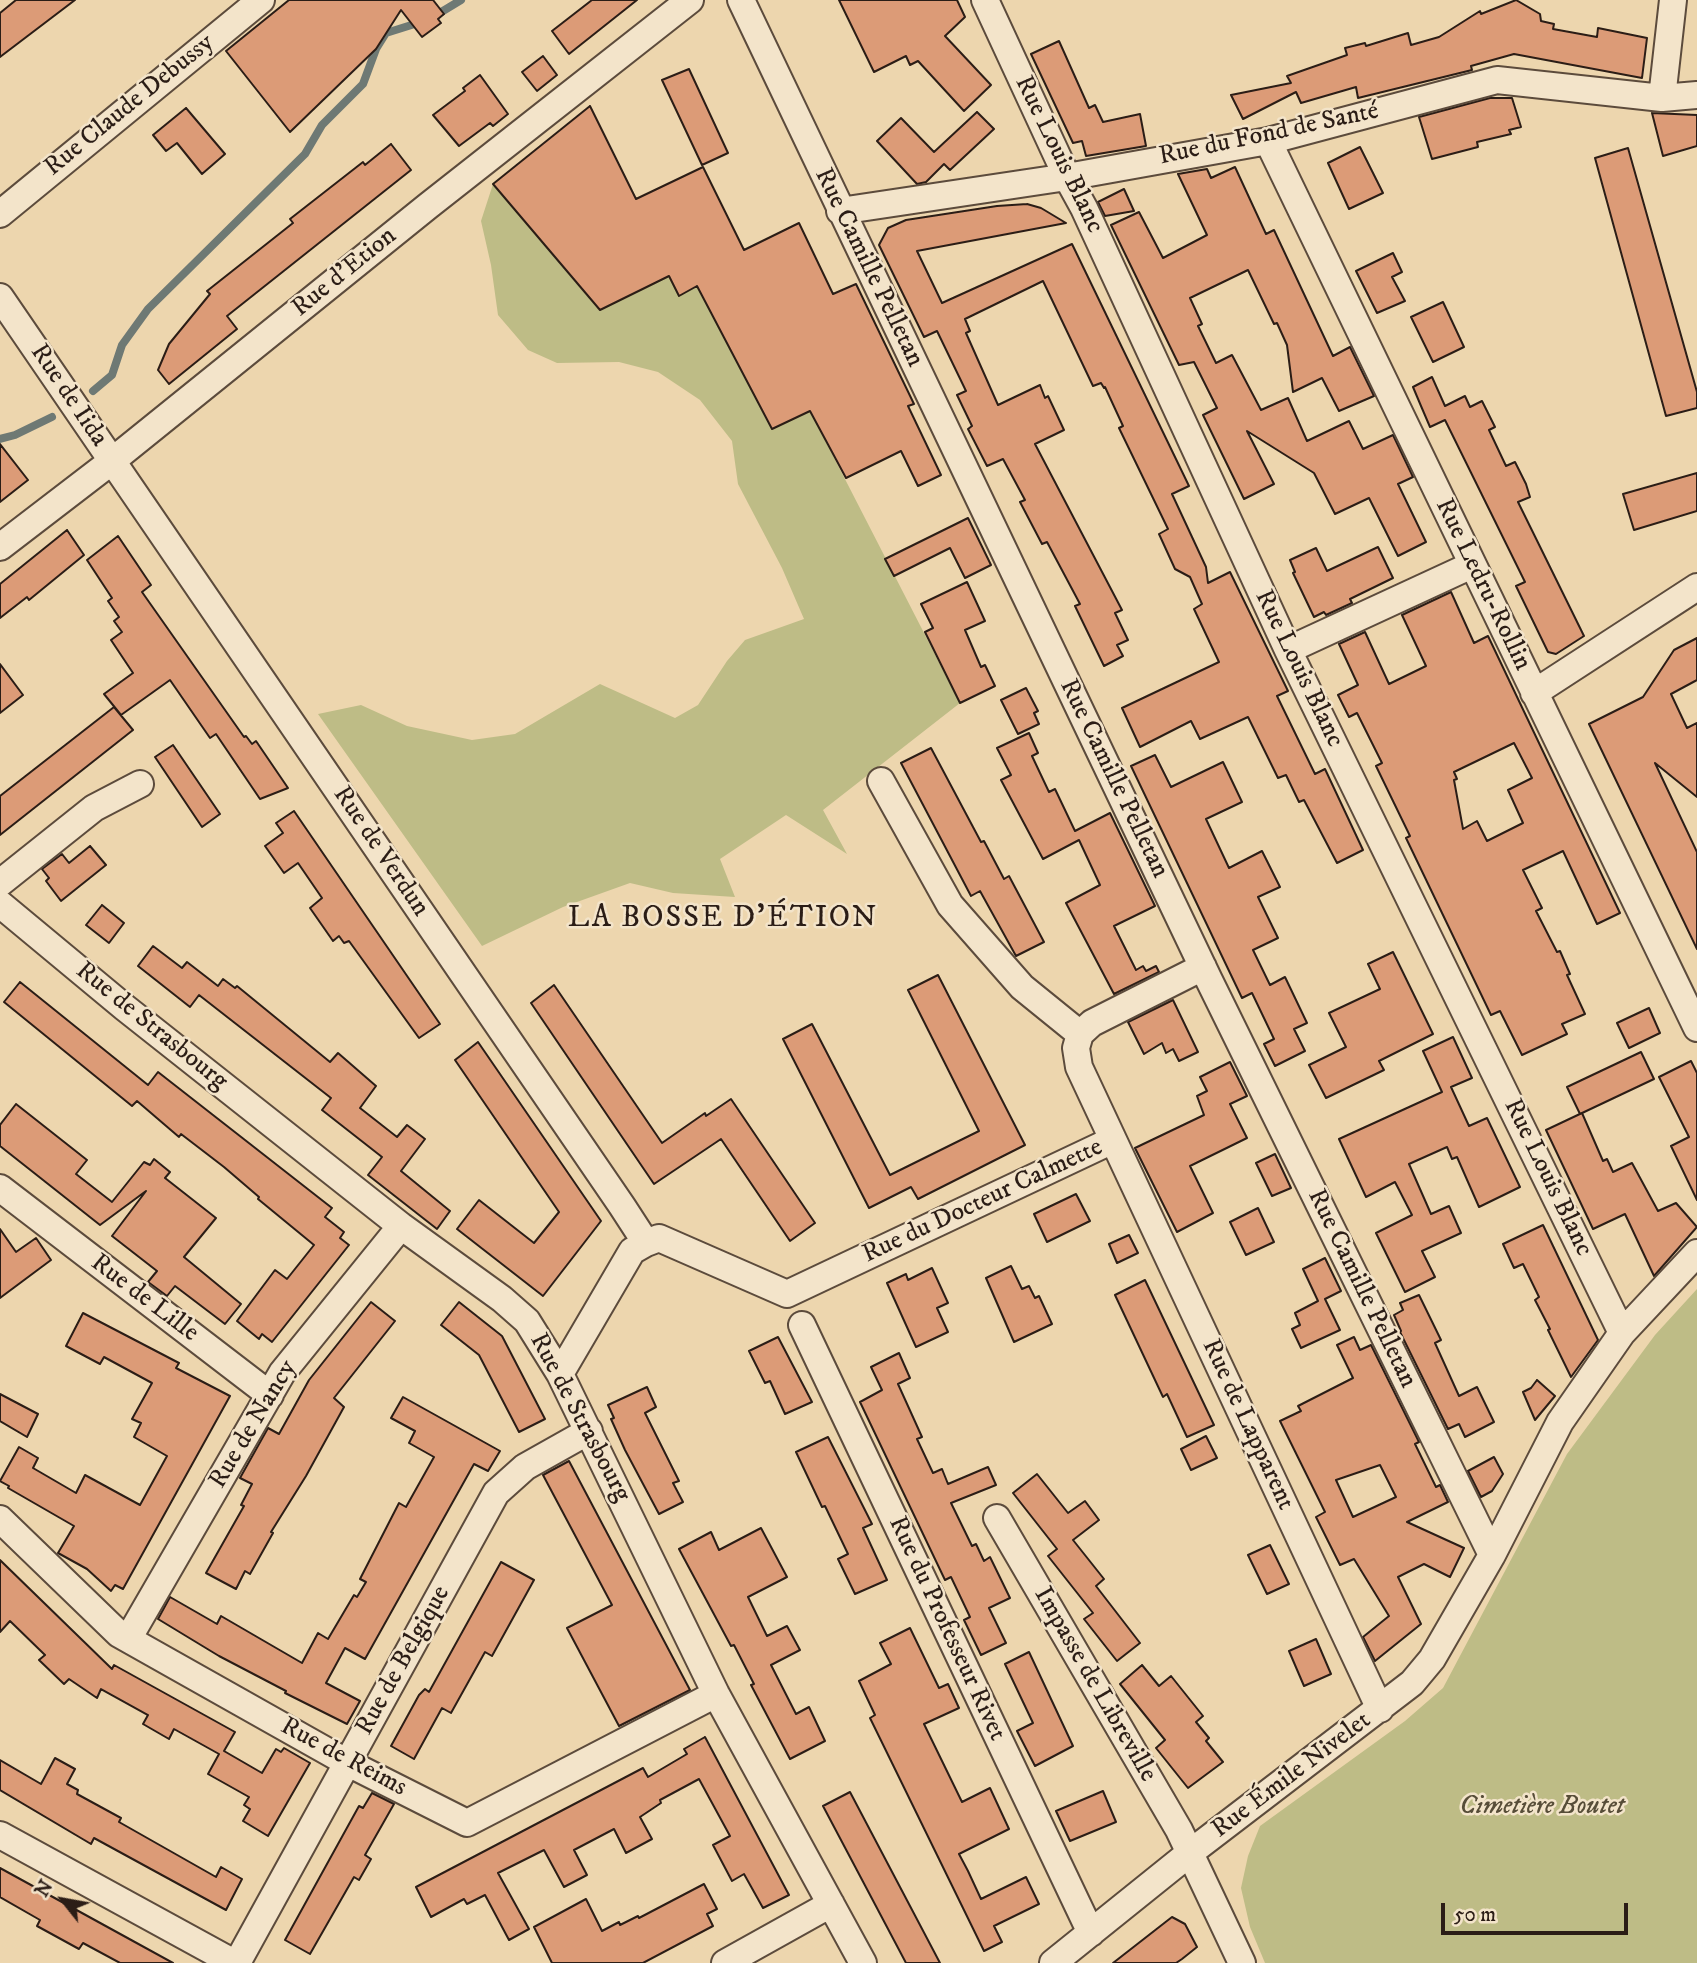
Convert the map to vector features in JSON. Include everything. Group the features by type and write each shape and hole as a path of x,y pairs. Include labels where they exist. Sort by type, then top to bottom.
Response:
{"street":[{"name":"Rue Claude Debussy","path":"0,214 261,0"},
{"name":"Rue d'Etion","path":"0,547 112,461 437,199 690,0"},
{"name":"Rue Camille Pelletan","path":"741,0 1203,967 1492,1555"},
{"name":"Rue Louis Blanc","path":"985,0 1288,650 1622,1333"},
{"path":"1662,98 1673,0"},
{"name":"Rue du Fond de Santé","path":"840,211 1067,177 1268,141 1497,80 1662,98 1697,95"},
{"name":"Rue Ledru-Rollin","path":"1268,141 1697,1028"},
{"name":"Rue de Iida","path":"0,297 112,461"},
{"name":"Rue de Verdun","path":"112,461 646,1243"},
{"path":"1288,650 1472,565"},
{"path":"1534,693 1697,587"},
{"path":"881,781 950,905 1022,986 1080,1034 1108,1013 1203,967"},
{"path":"0,883 94,808 140,784"},
{"name":"Rue de Strasbourg","path":"0,904 124,1007 401,1226 502,1299 527,1321 560,1374 589,1431 716,1694 863,1963"},
{"name":"Rue du Docteur Calmette","path":"646,1243 659,1238 787,1294 1113,1140 1079,1067 1076,1048 1080,1034"},
{"name":"Rue de Lapparent","path":"1113,1140 1380,1709"},
{"name":"Rue de Lille","path":"6,1202 270,1395"},
{"name":"Rue de Nancy","path":"128,1639 282,1373 401,1226"},
{"path":"560,1374 632,1251 646,1243"},
{"name":"Rue Émile Nivelet","path":"1053,1963 1191,1852 1412,1683 1432,1659 1492,1555 1560,1422 1622,1333 1697,1253"},
{"name":"Rue du Professeur Rivet","path":"802,1325 1091,1933"},
{"name":"Rue de Belgique","path":"235,1963 496,1493 525,1467 589,1431"},
{"name":"Impasse de Libreville","path":"997,1518 1191,1852 1242,1963"},
{"name":"Rue de Reims","path":"0,1519 119,1634 348,1763 467,1824 716,1694"},
{"path":"0,1835 235,1963"},
{"path":"725,1963 831,1905"}],"green space":[{"path":"493,184 599,310 669,276 679,295 697,286 772,429 810,411 960,703 823,810 847,854 786,815 720,859 735,897 673,893 630,883 563,907 482,946 318,714 361,705 407,726 472,740 515,734 600,684 675,718 698,705 727,661 745,640 804,619 782,568 738,484 732,441 700,400 658,372 619,362 557,363 528,350 498,315 481,221"},
{"name":"Cimetière Boutet","path":"1697,1289 1697,1963 1265,1963 1250,1927 1241,1888 1248,1856 1260,1826 1405,1721 1443,1688 1567,1454 1655,1335"}],"building":[{"path":"16,0 75,0 0,57 0,13"},
{"path":"289,0 433,0 444,14 438,19 441,23 422,37 401,10 376,49 290,132 226,51"},
{"path":"592,0 637,0 569,54 552,31"},
{"path":"839,0 957,0 965,17 945,36 991,85 964,111 918,61 910,65 906,56 874,72"},
{"path":"1516,0 1540,14 1541,21 1554,24 1553,29 1597,37 1598,28 1647,38 1642,78 1514,54 1471,66 1472,70 1358,98 1356,87 1301,103 1296,92 1243,119 1231,95 1291,83 1287,76 1347,55 1345,48 1365,43 1366,46 1408,33 1411,45 1439,37 1480,11 1481,14"},
{"path":"1059,41 1089,108 1095,105 1103,122 1140,114 1146,146 1086,156 1082,141 1073,143 1031,54"},
{"path":"543,56 557,75 537,91 522,72"},
{"path":"689,69 728,153 702,165 662,80"},
{"path":"480,75 508,114 493,126 490,123 459,146 433,115 465,91 463,88"},
{"path":"1490,98 1512,98 1521,127 1509,130 1511,134 1477,142 1478,147 1432,159 1419,117"},
{"path":"590,106 636,199 703,167 744,250 799,223 833,294 856,284 914,404 908,406 941,475 918,486 901,451 846,478 810,411 772,429 697,286 679,296 669,276 600,310 493,184"},
{"path":"186,108 225,154 202,174 177,143 166,151 153,135"},
{"path":"977,112 994,129 950,170 944,164 926,182 917,184 877,141 901,118 934,152"},
{"path":"1652,113 1697,115 1697,146 1663,156"},
{"path":"391,144 411,170 227,316 237,329 169,384 158,370 169,344 210,294 207,291 293,223 290,219 363,162 365,165"},
{"path":"1360,147 1383,193 1349,209 1328,163"},
{"path":"1628,148 1697,392 1697,408 1666,416 1595,158"},
{"path":"1235,167 1266,234 1274,230 1333,356 1350,347 1374,396 1339,411 1322,378 1293,392 1287,345 1248,270 1190,298 1202,324 1198,326 1216,363 1232,355 1261,410 1288,398 1307,441 1349,421 1363,449 1393,435 1413,477 1398,484 1426,542 1398,556 1369,498 1335,514 1314,473 1247,431 1274,484 1244,499 1203,415 1217,408 1194,362 1179,365 1111,225 1139,212 1163,258 1207,235 1178,174 1207,169 1211,178"},
{"path":"1124,189 1134,211 1105,216 1098,202"},
{"path":"1027,204 1041,208 1066,223 917,251 942,303 1072,244 1189,486 1172,494 1206,567 1208,583 1230,572 1288,691 1277,696 1315,774 1325,769 1363,850 1337,863 1304,800 1299,802 1286,775 1278,778 1248,717 1200,739 1191,721 1140,747 1122,708 1219,662 1194,609 1202,604 1190,577 1175,569 1159,534 1168,529 1119,428 1123,426 1105,387 1101,383 1093,386 1043,281 965,319 970,331 966,333 998,405 1040,385 1064,430 1035,444 1122,610 1115,613 1128,640 1117,645 1123,656 1104,666 1075,606 1080,604 1047,542 1042,544 1020,502 1025,500 1003,459 987,466 968,429 972,426 957,395 966,391 937,331 924,337 879,245 888,228 906,220"},
{"path":"1393,253 1402,272 1392,277 1405,301 1377,313 1356,271"},
{"path":"1443,302 1464,347 1433,362 1411,317"},
{"path":"1432,377 1445,406 1465,396 1470,407 1482,401 1495,427 1489,430 1506,466 1515,462 1526,484 1530,497 1518,502 1584,636 1556,654 1548,652 1516,586 1525,582 1445,420 1430,427 1413,387"},
{"path":"0,444 28,480 0,502"},
{"path":"1697,473 1697,511 1634,530 1623,494"},
{"path":"968,518 991,565 965,578 950,548 894,576 885,559"},
{"path":"67,530 84,555 29,600 27,597 0,618 0,584"},
{"path":"118,536 151,585 142,592 244,737 252,744 256,741 288,788 260,799 216,734 210,738 170,680 121,715 104,694 133,673 111,640 122,632 114,621 119,617 108,601 112,598 87,560"},
{"path":"1378,547 1393,578 1350,599 1352,603 1326,615 1324,612 1314,617 1293,573 1295,572 1290,560 1316,548 1327,571"},
{"path":"967,582 985,621 965,630 981,667 985,665 995,686 960,703 925,632 933,628 921,604"},
{"path":"1451,592 1474,643 1488,636 1620,913 1597,924 1563,851 1523,870 1542,908 1536,911 1557,952 1560,951 1570,974 1567,975 1585,1014 1562,1024 1567,1034 1522,1055 1500,1011 1491,1015 1406,838 1410,836 1376,766 1382,763 1357,713 1349,717 1338,695 1358,685 1339,644 1365,632 1389,684 1426,666 1402,615","holes":["1514,743 1532,778 1508,790 1523,823 1487,841 1477,821 1463,829 1454,772"]},
{"path":"1697,638 1697,680 1671,694 1687,728 1697,723 1697,797 1655,763 1697,852 1697,949 1589,724 1643,697 1674,650"},
{"path":"0,664 23,695 0,713"},
{"path":"1026,688 1038,711 1034,713 1039,724 1018,734 1001,700"},
{"path":"114,707 133,730 0,835 0,796"},
{"path":"1029,733 1038,753 1032,756 1049,792 1055,789 1075,831 1110,813 1155,906 1114,926 1136,970 1143,966 1146,971 1156,966 1159,972 1114,994 1066,903 1100,885 1079,840 1043,859 1001,780 1011,775 997,748"},
{"path":"173,745 220,814 202,827 155,757"},
{"path":"931,748 981,842 984,841 1004,879 1009,876 1044,942 1016,956 980,891 971,896 901,763"},
{"path":"1155,755 1171,787 1223,762 1242,802 1206,819 1229,868 1262,851 1280,887 1258,897 1278,938 1253,950 1270,985 1285,977 1307,1023 1294,1029 1305,1051 1275,1066 1264,1044 1274,1039 1252,993 1242,998 1131,766"},
{"path":"294,811 440,1024 419,1038 349,941 344,943 339,936 333,941 310,908 322,898 298,863 284,873 265,846 283,833 276,823"},
{"path":"90,846 106,865 61,901 46,881 49,878 42,869 62,854 69,863"},
{"path":"102,905 124,923 109,943 86,925"},
{"path":"153,946 182,968 187,962 218,986 223,979 235,988 237,986 330,1062 338,1053 376,1086 360,1108 397,1137 407,1125 425,1139 401,1171 450,1211 437,1229 368,1175 382,1157 322,1110 331,1098 199,995 190,1007 138,966"},
{"path":"1393,952 1433,1034 1379,1061 1384,1070 1326,1098 1309,1065 1346,1047 1329,1013 1380,989 1368,964"},
{"path":"938,975 1025,1145 918,1199 911,1187 869,1208 783,1039 812,1024 890,1175 979,1131 908,990"},
{"path":"20,982 148,1085 158,1072 332,1208 325,1217 344,1232 340,1238 349,1245 272,1342 262,1334 259,1339 237,1321 275,1270 287,1279 314,1245 224,1167 181,1134 179,1137 137,1101 132,1106 4,1002"},
{"path":"554,985 662,1143 705,1113 706,1116 731,1099 815,1223 790,1241 721,1139 654,1184 531,1003"},
{"path":"1173,1000 1198,1052 1179,1061 1173,1049 1166,1053 1162,1043 1144,1054 1128,1022"},
{"path":"1649,1008 1660,1033 1629,1048 1617,1023"},
{"path":"1453,1037 1472,1078 1451,1087 1469,1126 1487,1118 1520,1187 1479,1207 1457,1157 1452,1159 1447,1147 1409,1164 1431,1214 1449,1206 1461,1233 1422,1251 1435,1277 1405,1292 1376,1233 1412,1215 1395,1182 1366,1197 1339,1139 1442,1092 1423,1051"},
{"path":"478,1042 601,1221 543,1296 457,1229 479,1200 534,1243 559,1212 455,1060"},
{"path":"1641,1052 1654,1079 1580,1114 1567,1087"},
{"path":"1691,1061 1697,1073 1697,1200 1671,1146 1689,1137 1659,1077"},
{"path":"1230,1062 1247,1096 1230,1104 1247,1138 1190,1166 1213,1213 1177,1232 1135,1148 1204,1115 1197,1096 1207,1091 1200,1077"},
{"path":"16,1104 87,1160 76,1174 112,1202 144,1162 150,1165 154,1159 170,1172 165,1178 216,1218 184,1257 241,1304 225,1324 175,1286 167,1296 148,1282 157,1271 112,1236 146,1191 100,1225 0,1146 0,1125"},
{"path":"1582,1113 1603,1161 1607,1159 1613,1172 1632,1163 1658,1211 1676,1203 1697,1227 1654,1276 1625,1214 1593,1229 1546,1130"},
{"path":"1275,1154 1291,1188 1272,1196 1256,1163"},
{"path":"1076,1194 1090,1221 1047,1242 1034,1214"},
{"path":"1258,1208 1274,1242 1246,1255 1230,1222"},
{"path":"1543,1225 1598,1340 1571,1377 1535,1300 1539,1297 1523,1264 1514,1268 1503,1244"},
{"path":"0,1229 16,1252 36,1238 51,1260 0,1298"},
{"path":"1129,1235 1138,1253 1117,1263 1109,1244"},
{"path":"1325,1258 1341,1291 1325,1299 1340,1330 1301,1348 1292,1329 1300,1325 1295,1313 1318,1301 1303,1269"},
{"path":"1011,1266 1022,1289 1029,1286 1035,1298 1039,1296 1052,1324 1014,1342 986,1278"},
{"path":"932,1268 948,1303 937,1308 948,1332 916,1347 887,1283 906,1274 908,1280"},
{"path":"1145,1280 1214,1425 1187,1437 1167,1394 1163,1397 1115,1295"},
{"path":"1419,1295 1441,1340 1435,1343 1459,1396 1477,1387 1494,1422 1465,1437 1459,1424 1448,1429 1394,1315 1403,1310 1400,1303"},
{"path":"371,1302 395,1321 334,1398 344,1407 271,1532 273,1533 250,1574 245,1571 236,1589 206,1573 244,1506 241,1505 252,1484 240,1478 268,1428 279,1434 309,1380"},
{"path":"459,1302 502,1336 545,1419 519,1432 479,1355 441,1325"},
{"path":"83,1313 179,1363 176,1368 230,1396 123,1589 115,1585 111,1591 87,1569 58,1553 74,1526 0,1481 19,1447 38,1458 33,1468 76,1493 85,1475 140,1505 167,1456 134,1437 141,1423 132,1419 152,1383 104,1357 100,1364 66,1346"},
{"path":"778,1337 812,1402 785,1414 770,1381 765,1383 749,1351"},
{"path":"1354,1337 1360,1350 1371,1345 1419,1442 1415,1444 1436,1487 1440,1485 1448,1502 1407,1522 1464,1548 1450,1577 1424,1564 1398,1577 1421,1624 1375,1661 1363,1637 1389,1616 1354,1559 1340,1565 1316,1517 1325,1512 1280,1421 1301,1411 1298,1406 1353,1378 1337,1345","holes":["1380,1465 1396,1497 1353,1517 1336,1480"]},
{"path":"899,1353 910,1378 898,1384 922,1437 917,1439 933,1473 942,1469 948,1484 988,1467 996,1485 951,1503 972,1546 976,1544 984,1561 990,1557 1010,1598 989,1608 1006,1643 981,1655 964,1620 970,1617 951,1577 945,1580 860,1402 882,1390 871,1367"},
{"path":"1537,1380 1555,1396 1535,1420 1523,1392 1531,1388"},
{"path":"647,1387 656,1407 645,1413 679,1481 673,1483 683,1502 659,1514 625,1450 611,1419 614,1418 608,1405"},
{"path":"0,1394 38,1414 27,1437 0,1421"},
{"path":"403,1397 500,1451 488,1471 474,1464 365,1659 345,1648 326,1683 360,1701 347,1724 285,1693 286,1691 219,1656 158,1619 170,1597 217,1624 221,1616 302,1663 318,1633 328,1639 354,1595 357,1597 366,1582 360,1579 399,1503 406,1507 434,1457 409,1443 415,1431 391,1418"},
{"path":"1206,1436 1217,1458 1191,1470 1181,1449"},
{"path":"828,1437 872,1524 863,1528 887,1580 855,1594 838,1559 848,1554 796,1452"},
{"path":"1494,1457 1503,1474 1492,1491 1481,1497 1468,1471"},
{"path":"569,1461 690,1690 619,1726 567,1628 612,1605 543,1475"},
{"path":"1037,1474 1068,1513 1085,1501 1099,1520 1073,1540 1104,1579 1096,1586 1140,1643 1117,1661 1084,1619 1093,1613 1048,1556 1057,1549 1013,1493"},
{"path":"761,1528 787,1577 748,1597 767,1636 787,1626 800,1650 771,1665 796,1714 809,1707 825,1741 790,1759 751,1685 754,1684 734,1645 731,1646 679,1549 711,1532 719,1550"},
{"path":"1270,1545 1289,1584 1267,1594 1248,1555"},
{"path":"0,1560 112,1669 114,1665 235,1732 224,1751 262,1773 276,1749 281,1752 284,1748 310,1763 268,1836 243,1821 250,1809 244,1805 249,1797 208,1774 219,1754 174,1729 169,1739 143,1724 148,1715 101,1689 97,1698 69,1679 64,1684 39,1660 45,1655 10,1621 0,1632"},
{"path":"501,1562 534,1580 492,1656 485,1652 451,1713 442,1708 414,1759 391,1746 419,1695 425,1689 429,1692"},
{"path":"910,1628 939,1688 948,1684 959,1708 924,1724 962,1802 990,1788 1009,1829 959,1854 981,1899 1026,1877 1039,1904 994,1926 1002,1942 984,1951 870,1718 875,1715 859,1681 891,1664 880,1643"},
{"path":"1316,1639 1331,1674 1304,1686 1289,1651"},
{"path":"1029,1652 1073,1746 1035,1766 1017,1731 1033,1723 1005,1664"},
{"path":"1142,1665 1159,1686 1171,1676 1203,1716 1196,1722 1209,1738 1206,1741 1223,1762 1188,1788 1156,1748 1165,1740 1120,1684"},
{"path":"705,1737 789,1895 763,1908 744,1874 732,1881 713,1845 730,1836 699,1779 660,1800 661,1803 640,1817 652,1839 626,1853 614,1829 574,1850 587,1875 564,1887 544,1850 498,1873 529,1929 509,1940 485,1895 467,1904 464,1899 431,1917 416,1887 643,1768 648,1777 687,1754 684,1749"},
{"path":"55,1758 75,1769 67,1784 78,1790 77,1794 121,1818 119,1822 216,1877 221,1867 242,1879 226,1910 94,1838 91,1844 0,1790 0,1760 41,1784"},
{"path":"1103,1791 1116,1822 1070,1841 1056,1811"},
{"path":"850,1792 940,1963 906,1963 823,1806"},
{"path":"372,1793 394,1804 365,1855 371,1859 359,1880 354,1877 310,1954 285,1940 359,1806 363,1808"},
{"path":"0,1868 173,1963 120,1963 83,1943 79,1949 37,1926 40,1920 0,1897"},
{"path":"704,1884 717,1909 707,1914 713,1926 643,1963 552,1963 534,1927 586,1899 602,1931 619,1922 620,1925 638,1916 639,1918"},
{"path":"1172,1917 1185,1924 1197,1947 1182,1959 1176,1963 1113,1963"}],"waterway":[{"path":"433,17 461,0"},
{"path":"93,391 112,375 122,345 148,309 305,154 322,125 363,84 376,49 386,33 421,22"},
{"path":"0,439 15,435 52,417"}],"district":[{"name":"LA BOSSE D'ÉTION","path":"723,920"}]}
